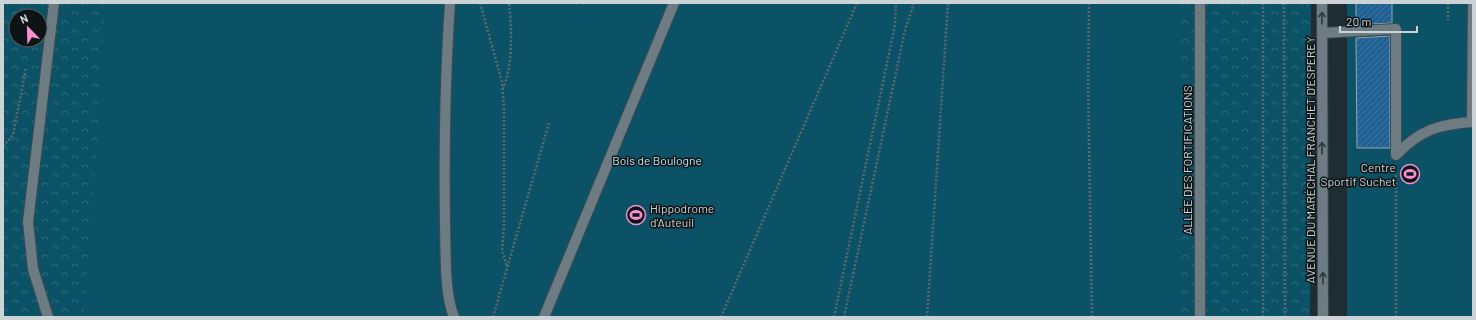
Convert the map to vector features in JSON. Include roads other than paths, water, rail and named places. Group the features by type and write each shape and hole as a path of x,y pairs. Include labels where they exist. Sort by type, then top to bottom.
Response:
{"street":[{"path":"48,317 33,269 28,222 54,3"},
{"path":"450,3 444,153 446,266 451,310 454,317"},
{"path":"544,317 674,3"},
{"name":"ALLÉE DES FORTIFICATIONS","path":"1200,3 1200,317"},
{"name":"AVENUE DU MARÉCHAL FRANCHET D'ESPEREY","path":"1322,3 1323,317"},
{"path":"1322,34 1396,29 1396,155 1417,135 1434,128 1473,122 1473,5"}],"place":[{"name":"Centre Sportif Suchet","path":"1410,174"},
{"name":"Hippodrome d'Auteuil","path":"636,215"}],"park label":[{"name":"Bois de Boulogne","path":"657,160"}]}
